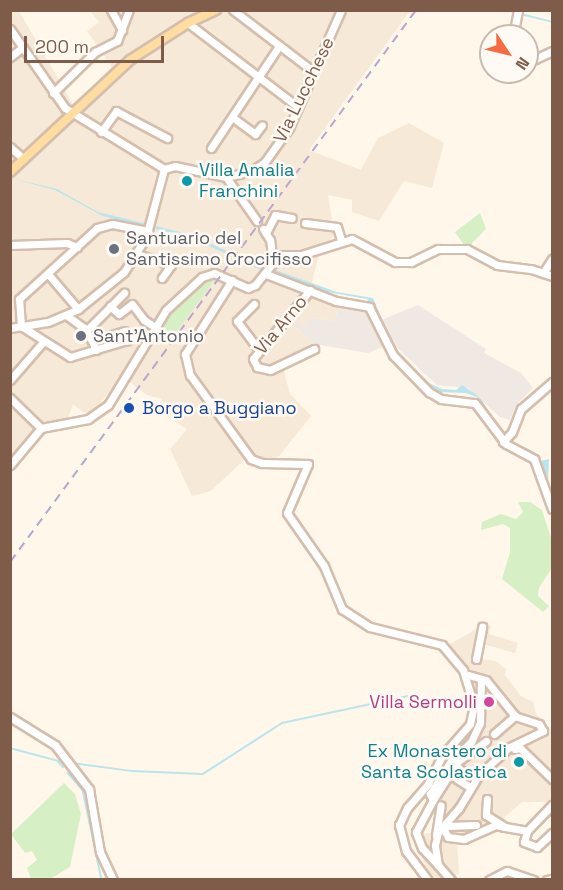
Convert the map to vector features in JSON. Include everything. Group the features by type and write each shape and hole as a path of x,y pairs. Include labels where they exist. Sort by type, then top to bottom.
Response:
{"main road":[{"path":"10,172 130,60 188,23 216,10"}],"street":[{"path":"111,10 122,30"},
{"path":"53,93 95,52 117,41 129,10"},
{"path":"233,10 314,72"},
{"name":"Via Lucchese","path":"226,177 251,171 264,163 283,139 342,10"},
{"path":"188,23 298,107"},
{"path":"10,29 53,93 72,113 164,169 175,166 226,177 257,221"},
{"path":"211,148 279,46"},
{"path":"10,57 23,47"},
{"path":"101,132 116,111 167,138"},
{"path":"232,117 255,134 262,125"},
{"path":"10,147 24,159"},
{"path":"10,328 66,315 78,309 112,283 137,254 148,231 164,169"},
{"path":"10,465 41,428 88,419 103,410 116,395 167,308 207,274 252,288 272,267 273,255 264,231 275,215 292,218"},
{"path":"304,223 337,227 341,240"},
{"path":"148,231 101,225 18,300 21,326 70,357 154,333"},
{"path":"273,255 301,255 341,240 358,241 395,262 411,262 438,249 467,249 497,265 552,276"},
{"path":"10,245 67,243 77,247"},
{"path":"137,254 171,265 162,278"},
{"path":"543,273 552,259"},
{"path":"48,274 78,309"},
{"path":"266,274 336,301 369,307 393,355 413,377 438,398 475,403 503,442 536,462 552,509"},
{"path":"232,280 185,354 190,375 251,459 308,464 287,513 324,566 342,609 370,627 442,645 463,670 486,680 517,716 541,725 540,736 508,748 470,787 445,827 436,837"},
{"name":"Via Arno","path":"310,290 253,359 263,370 279,368 314,349"},
{"path":"86,332 124,293"},
{"path":"110,306 119,314 132,304 154,333"},
{"path":"254,304 237,321 259,350"},
{"path":"66,315 86,332 96,350"},
{"path":"92,341 124,331 127,341"},
{"path":"10,380 43,342"},
{"path":"503,442 509,436 521,409 552,382"},
{"path":"10,398 41,428"},
{"path":"476,659 482,627"},
{"path":"433,800 430,794 444,770 471,742 480,723 463,670"},
{"path":"470,675 476,689"},
{"path":"428,879 406,851 399,825 407,808 428,783 442,756 468,729 476,689 481,679"},
{"path":"494,734 517,716"},
{"path":"10,717 55,745 89,789 100,852 113,879"},
{"path":"451,879 416,837 420,819 455,765 486,741"},
{"path":"515,749 520,748 552,779"},
{"path":"455,765 462,771 457,779 470,787"},
{"path":"487,799 486,815 505,827"},
{"path":"438,865 436,837 441,805"},
{"path":"552,805 526,834 525,844 534,847 552,833"},
{"path":"445,827 476,825"},
{"path":"445,827 448,837 464,839 496,825 526,834"},
{"path":"489,879 507,871 533,879"},
{"path":"547,879 552,879"}],"shaded area":[{"path":"214,10 410,11 309,150 361,170 378,138 409,123 444,143 432,188 404,181 379,221 352,212 352,200 328,195 334,234 318,259 311,286 339,299 335,322 313,317 304,327 290,323 314,344 282,364 290,394 311,416 279,456 252,468 245,459 211,491 192,496 170,449 187,429 156,410 162,399 147,395 122,376 90,416 73,405 64,428 45,432 11,472 11,11 19,11 74,106 112,67 87,31 99,22 90,11 193,11 200,18"},
{"path":"339,299 370,303 379,321 418,305 486,349 484,353 521,373 533,388 517,404 510,420 500,417 468,388 437,385 392,343 368,353 314,344 290,323 293,318 304,327 312,317 335,322"},
{"path":"481,623 491,626 489,634 518,643 515,653 479,643 475,652 480,659 496,661 506,669 505,675 521,696 533,702 536,714 552,731 552,802 522,802 492,828 457,842 459,874 437,879 427,870 413,835 431,833 440,803 428,794 473,733 466,729 472,708 450,644 477,629"}],"green space":[{"path":"480,213 486,229 468,247 455,232"},
{"path":"212,277 217,277 171,339 160,331 167,315"},
{"path":"518,502 530,502 542,510 552,541 552,568 539,588 538,596 549,606 543,612 502,579 510,552 510,528 503,524 481,530 482,522 501,514 516,519 523,512"},
{"path":"64,783 75,794 81,814 70,867 50,879 31,879 27,868 37,860 32,851 25,853 11,834"}],"water":[{"path":"10,178 57,189 98,212 192,235 244,259 337,292 373,298 396,352 429,383 442,389 456,390 462,385 482,400 499,430 515,443 533,451 541,461 549,459 548,480 552,502 536,457 502,437 479,398 466,393 439,392 400,360 367,299 328,292 261,270 192,238 103,216 55,190"}],"waterway":[{"path":"506,10 514,12"},
{"path":"521,14 552,22"},
{"path":"72,763 132,771 203,774 282,723 414,695"},
{"path":"10,748 63,762"},
{"path":"58,761 63,767"},
{"path":"68,773 83,790 102,880"}],"railway":[{"path":"10,562 416,10"}],"place":[{"name":"Villa Amalia Franchini","path":"187,181"},
{"name":"Santuario del Santissimo Crocifisso","path":"114,249"},
{"name":"Sant'Antonio","path":"81,336"},
{"name":"Borgo a Buggiano","path":"129,408"},
{"name":"Villa Sermolli","path":"489,702"},
{"name":"Ex Monastero di Santa Scolastica","path":"519,762"}]}
